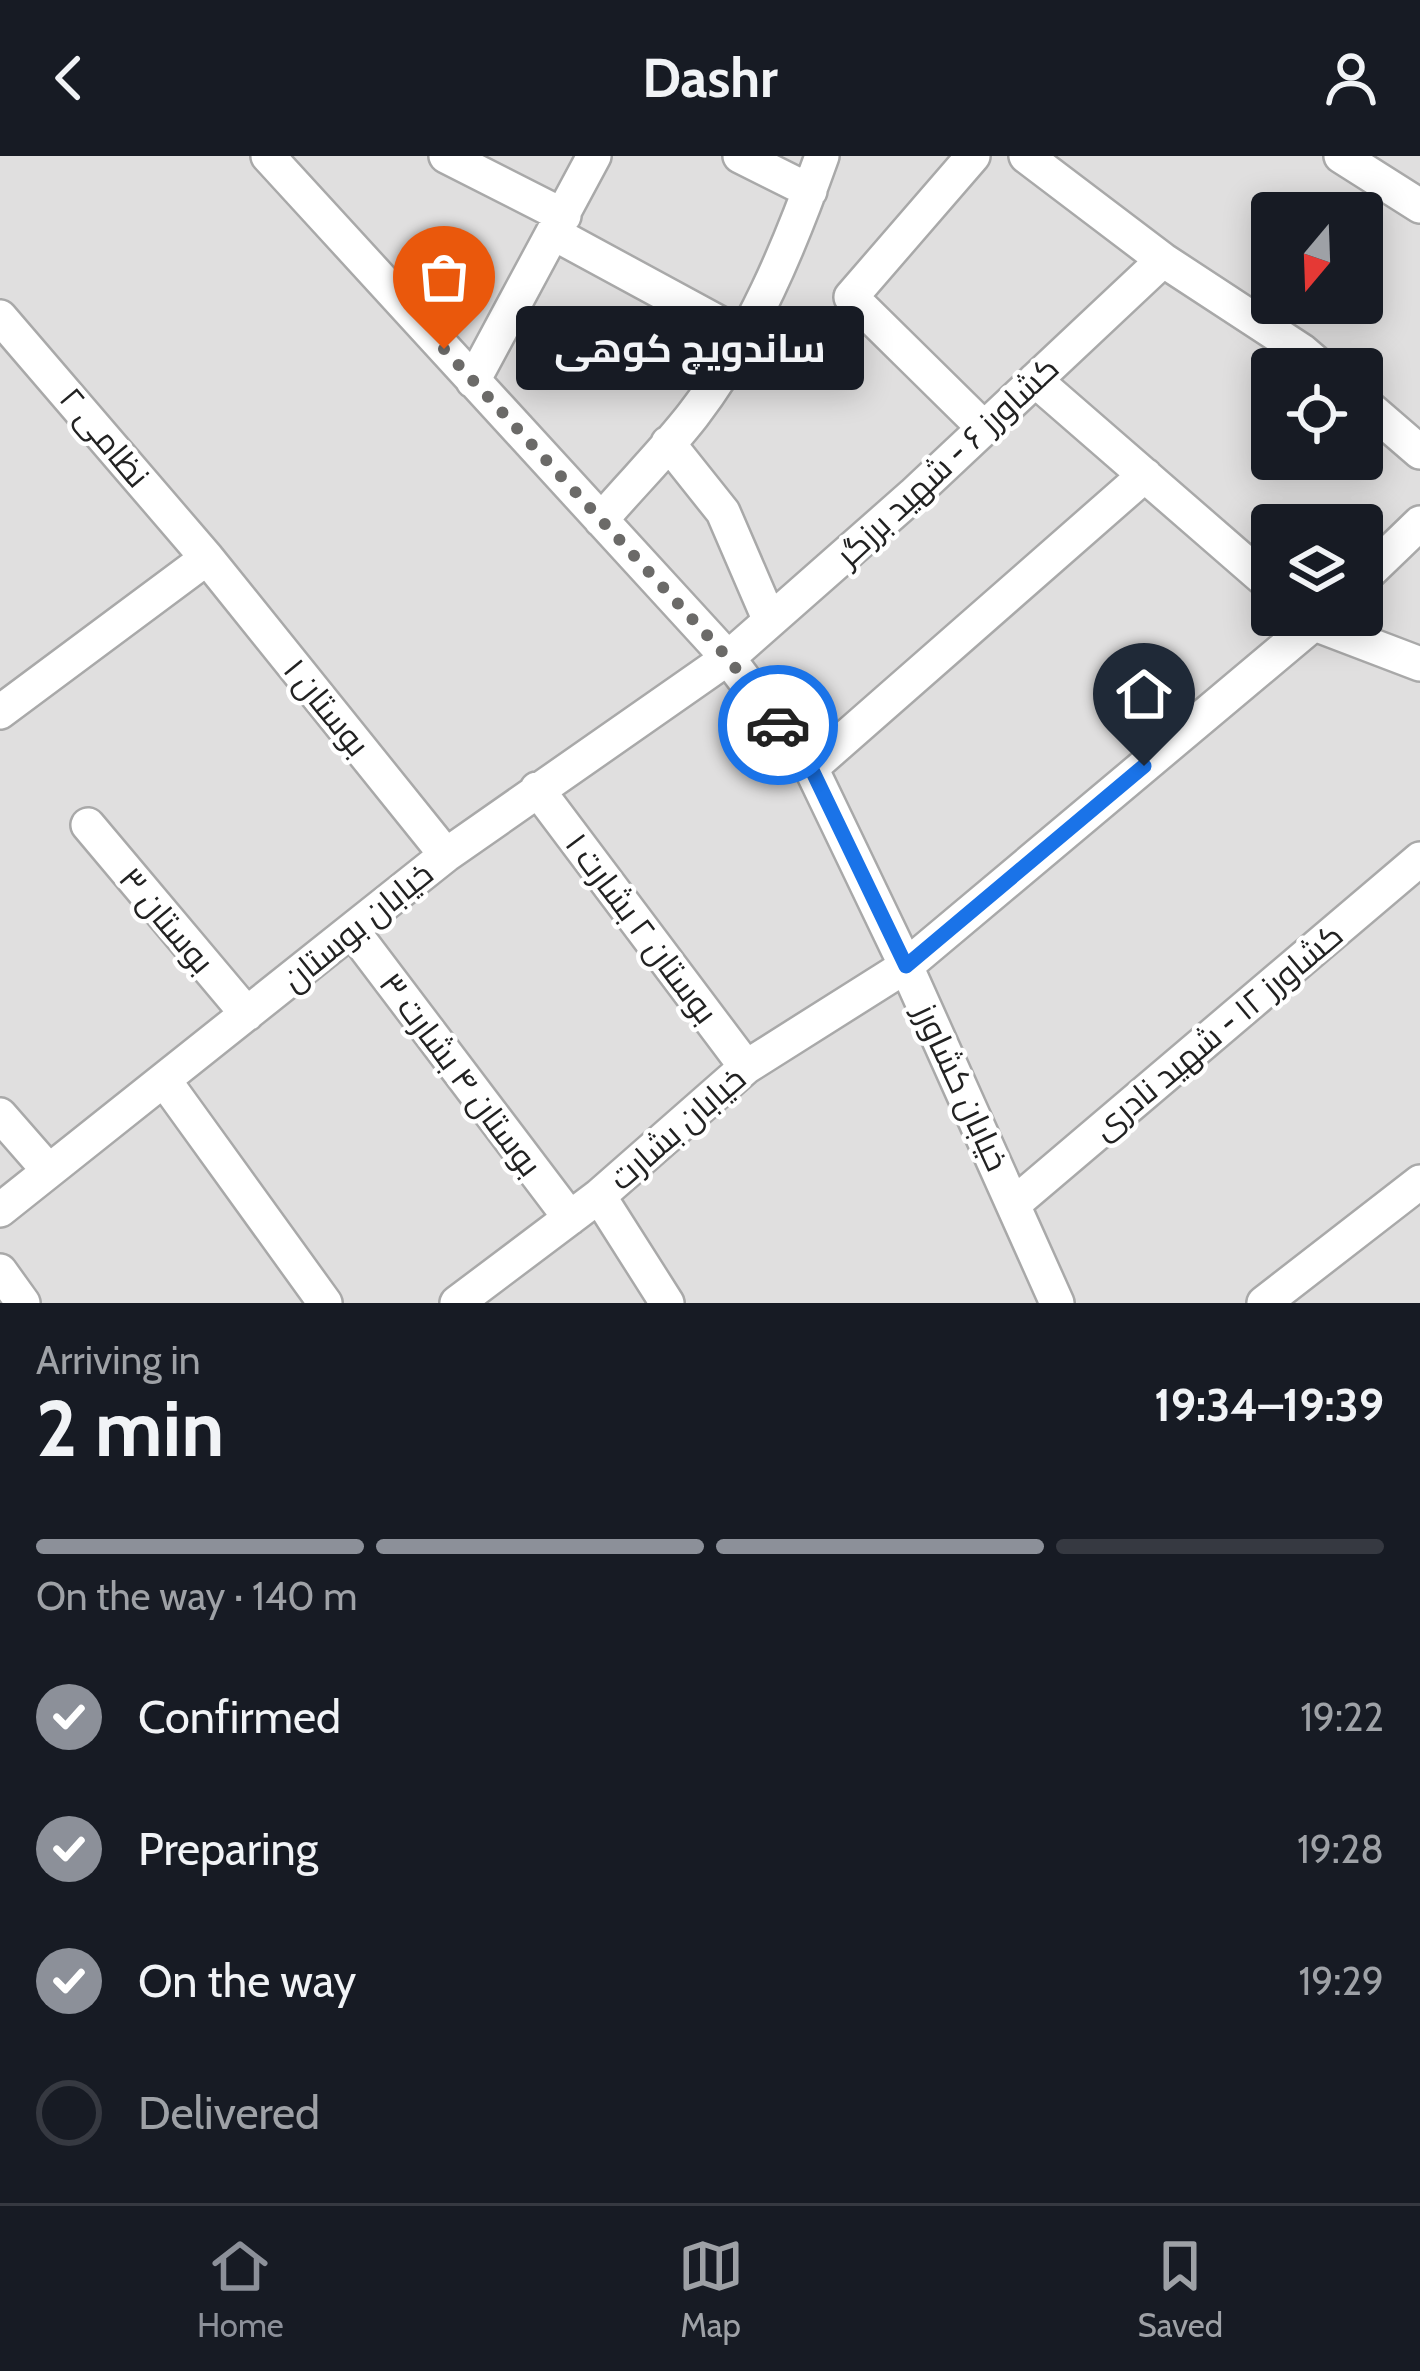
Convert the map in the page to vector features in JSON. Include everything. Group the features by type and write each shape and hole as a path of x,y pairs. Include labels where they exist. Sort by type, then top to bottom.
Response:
{"street":[{"name":"خیابان کشاورز","path":"268,156 728,658 811,768 1015,1203 1057,1303"},
{"path":"446,156 743,336"},
{"path":"473,381 594,156"},
{"path":"740,156 810,190"},
{"path":"601,520 694,413 743,336 779,268 822,156"},
{"path":"973,156 851,297 984,428"},
{"path":"1026,156 1163,260 1297,348"},
{"path":"1341,156 1420,206"},
{"name":"کشاورز ۶ - شهید برزگر","path":"728,658 1163,260"},
{"name":"نظامی ۲","path":"0,317 207,558"},
{"path":"1035,380 1251,568"},
{"path":"1383,420 1420,452"},
{"path":"668,443 723,512 770,621"},
{"path":"811,768 1145,475"},
{"path":"1383,559 1420,524"},
{"path":"0,712 207,558"},
{"name":"بوستان ۱","path":"207,558 446,855"},
{"name":"خیابان بشارت","path":"457,1303 599,1196 746,1067 906,966 1293,636"},
{"path":"1355,636 1420,664"},
{"name":"خیابان بوستان","path":"0,1210 446,855 728,658"},
{"name":"بوستان ۲ بشارت ۱","path":"537,790 746,1067"},
{"name":"بوستان ۳","path":"88,825 247,1014"},
{"name":"کشاورز ۱۲ - شهید نادری","path":"1015,1203 1420,860"},
{"name":"بوستان ۴ بشارت ۳","path":"352,930 570,1217"},
{"path":"164,1080 325,1303"},
{"path":"0,1115 49,1171"},
{"path":"1264,1303 1420,1182"},
{"path":"599,1196 667,1303"},
{"path":"0,1271 23,1303"}],"shaded area":[{"path":"0,156 1420,156 1420,1303 0,1303"}],"way so far":[{"path":"444,349 728,658 778,725"}],"place":[{"name":"ساندویچ کوهی","path":"444,349"}],"route":[{"path":"778,725 811,768 906,966 1144,766"}]}
